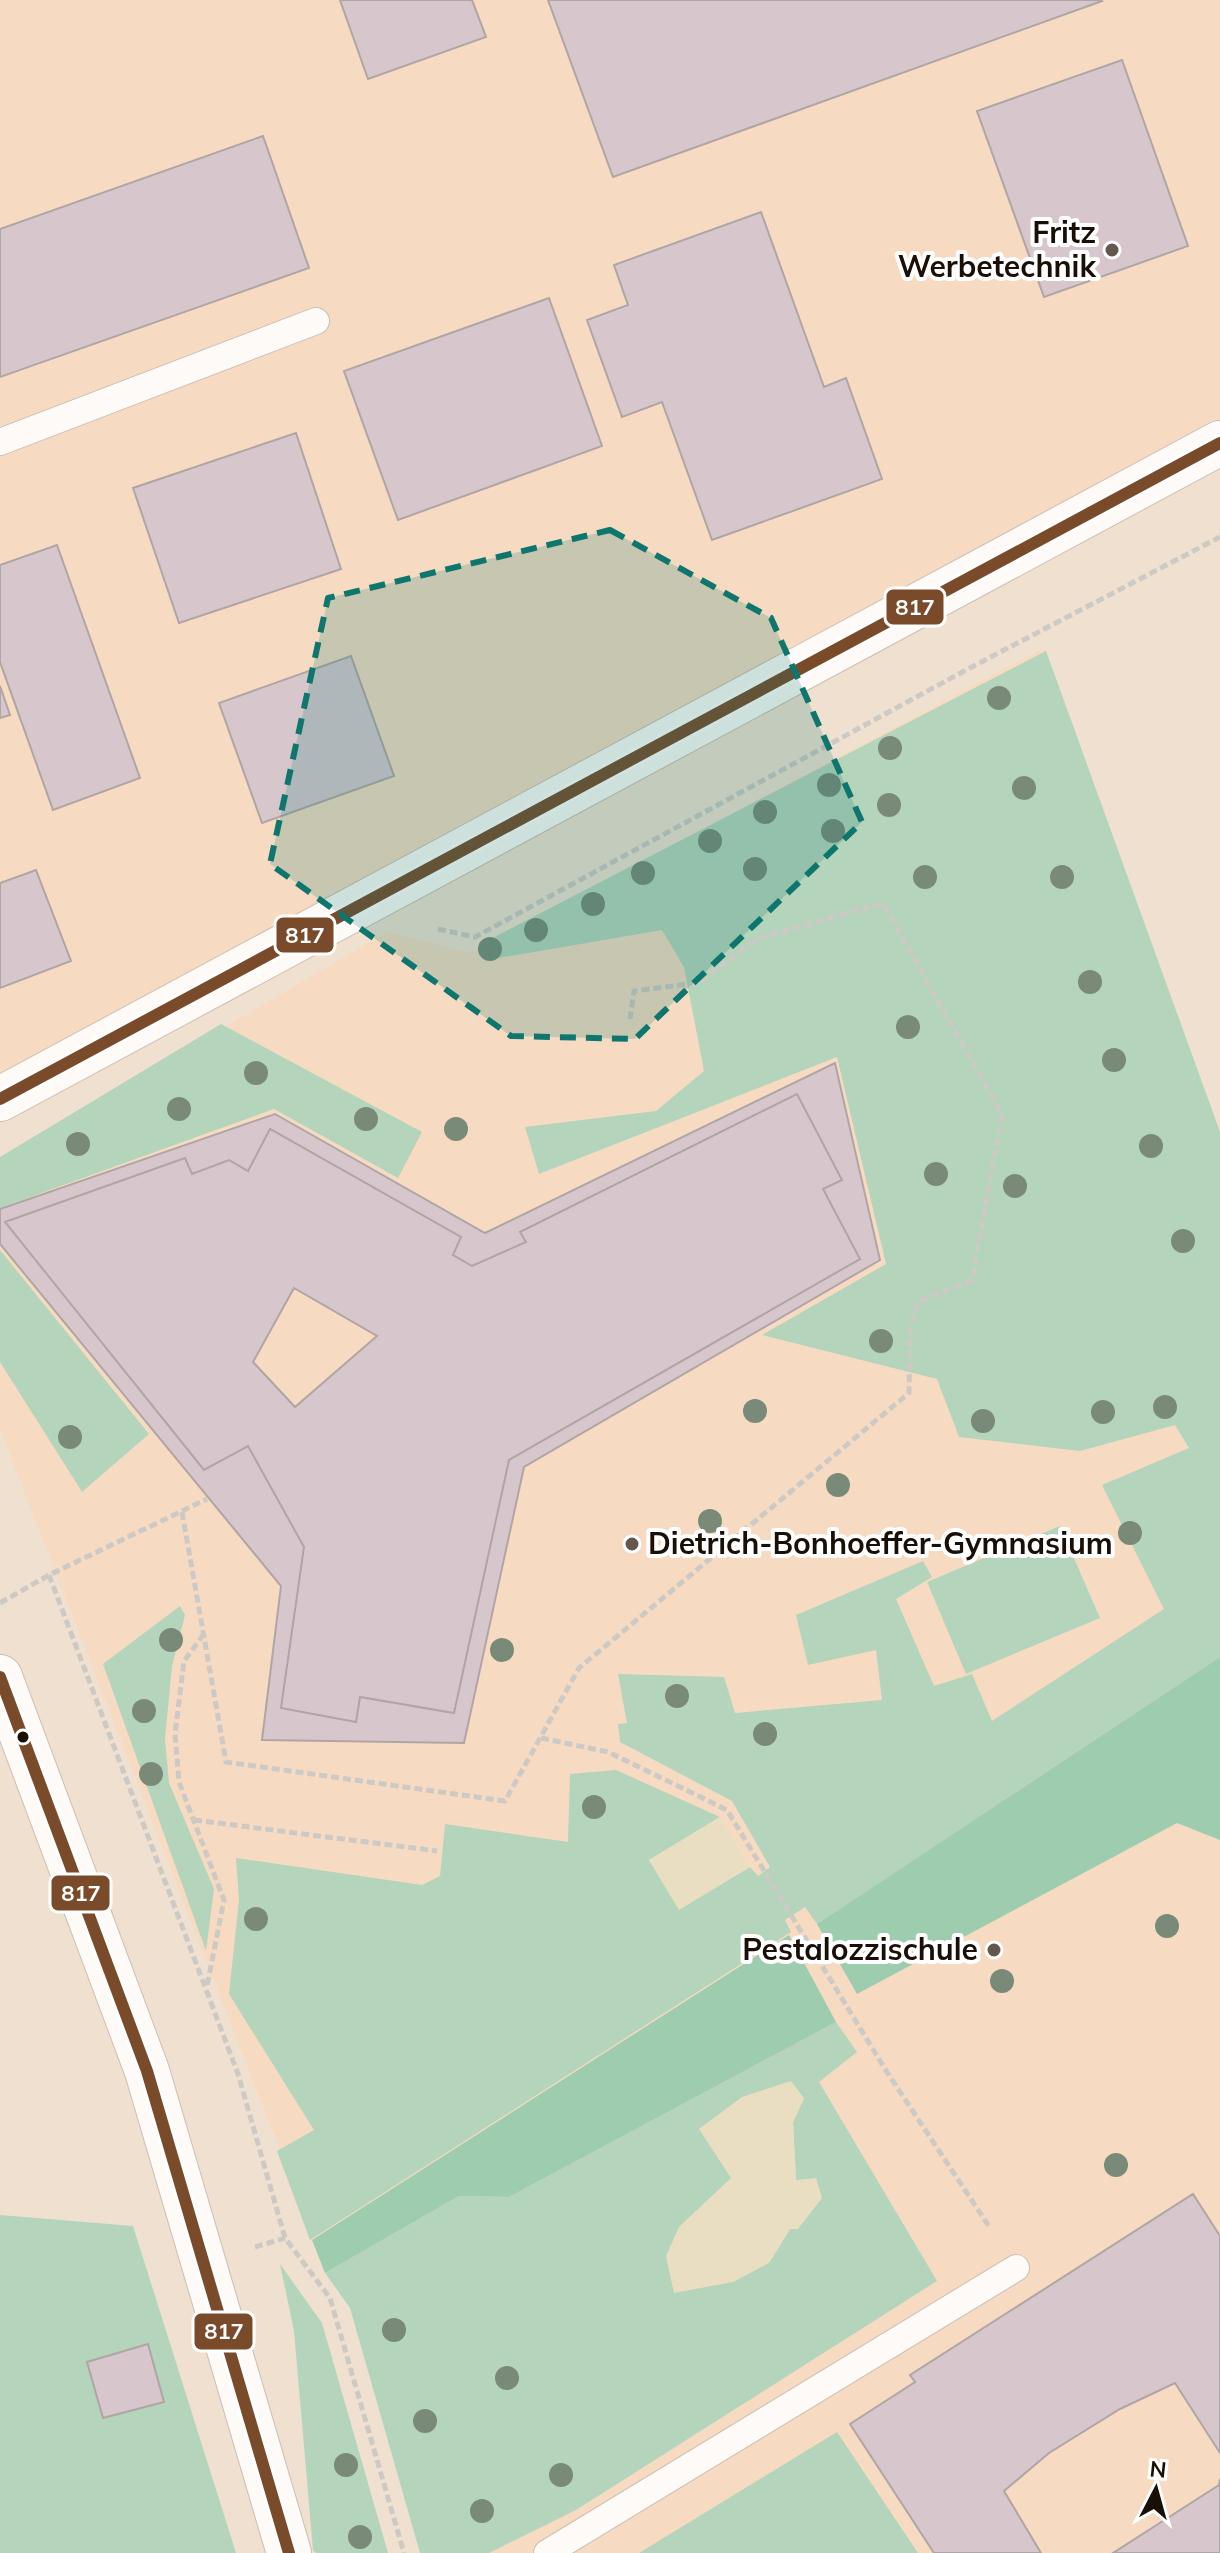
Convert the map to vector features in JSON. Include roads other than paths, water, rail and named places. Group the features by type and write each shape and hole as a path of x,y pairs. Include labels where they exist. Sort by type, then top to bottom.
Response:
{"street":[{"path":"0,1099 1220,443"},
{"path":"0,1677 147,2071 289,2553"}],"lane":[{"path":"0,442 316,321"},
{"path":"547,2553 1016,2268"}],"place":[{"name":"Fritz Werbetechnik","path":"1112,250"},
{"name":"Dietrich-Bonhoeffer-Gymnasium","path":"632,1544"},
{"name":"Pestalozzischule","path":"994,1950"}]}
